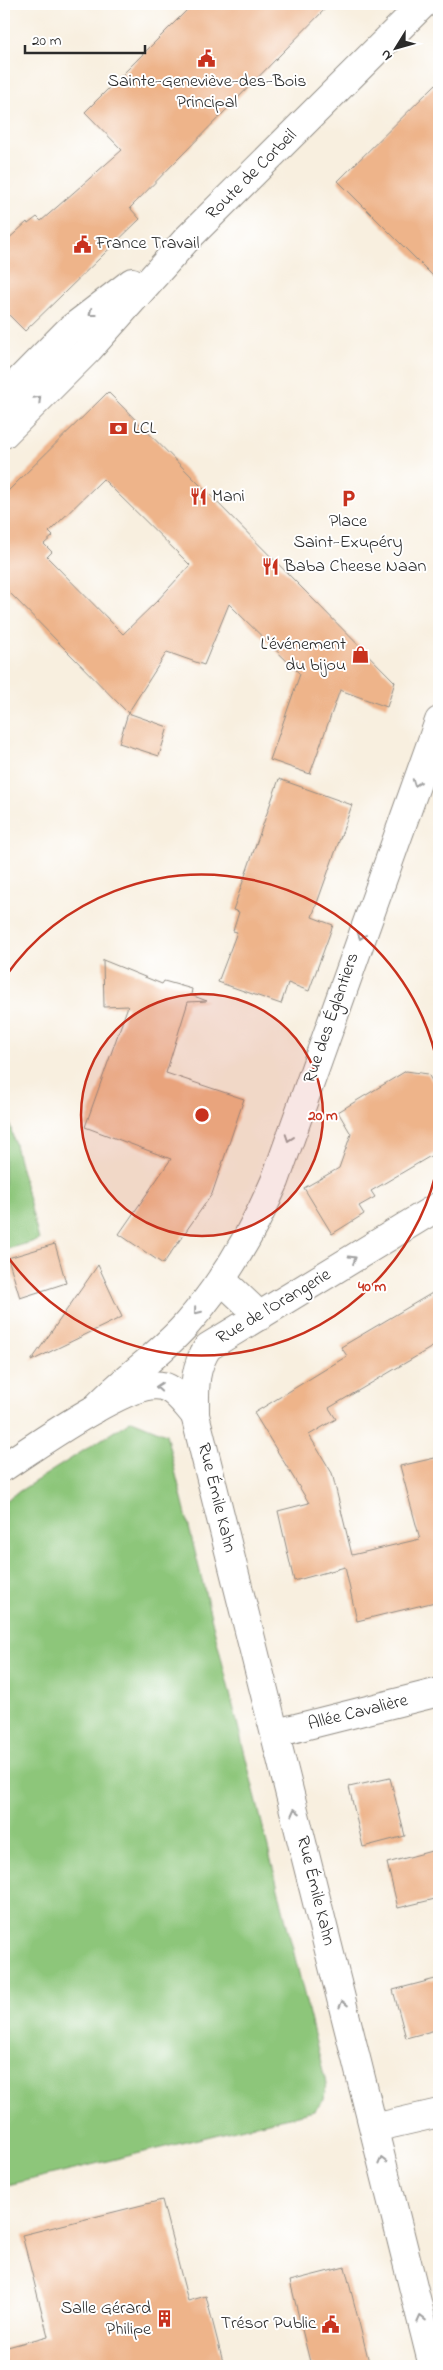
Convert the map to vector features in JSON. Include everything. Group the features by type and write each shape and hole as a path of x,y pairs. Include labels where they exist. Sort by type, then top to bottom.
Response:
{"street":[{"name":"Route de Corbeil","path":"4,434 89,349 186,240 424,4"},
{"name":"Route de Corbeil","path":"4,396 68,332 186,240"},
{"name":"Rue des Églantiers","path":"95,1408 184,1327 222,1280 256,1224 274,1181 439,721"},
{"name":"Rue de l'Orangerie","path":"195,1415 195,1371 200,1358 208,1348 439,1206"},
{"path":"222,1280 260,1316"},
{"path":"4,1467 95,1408 145,1386 160,1385 170,1388 195,1415"},
{"name":"Rue Émile Kahn","path":"195,1415 433,2366"},
{"name":"Allée Cavalière","path":"276,1733 439,1692"},
{"path":"374,2128 439,2113"}],"green space":[{"path":"4,1101 39,1240 4,1250"},
{"path":"132,1420 166,1434 326,2083 324,2100 314,2111 4,2186 4,1501"}],"building":[{"name":"Sainte-Geneviève-des-Bois Principal","path":"193,4 330,4 130,208 140,219 25,331 4,310 4,243 27,222 28,224 37,217 41,221 122,150 85,112"},
{"path":"439,81 439,282 338,181"},
{"path":"108,392 395,682 387,707 340,690 310,774 270,760 300,674 229,604 204,665 167,652 128,713 4,587 4,495","holes":["103,479 190,565 123,634 47,557 52,552 44,544 53,536 49,532"]},
{"path":"128,713 168,727 159,756 119,743"},
{"path":"279,779 352,805 312,917 333,925 309,991 288,983 281,1004 218,982 237,932 233,931 239,912 233,910"},
{"path":"103,960 162,984 164,981 192,989 191,995 207,1001 188,1002 166,1073 244,1099 212,1194 163,1264 119,1234 171,1159 85,1127 128,1006 104,1007"},
{"path":"406,1071 428,1074 439,1093 439,1151 371,1191 375,1197 359,1206 364,1214 332,1234 304,1188 339,1168 351,1134 338,1112"},
{"path":"55,1244 66,1283 20,1298 8,1258"},
{"path":"98,1265 122,1317 31,1361"},
{"path":"439,1289 439,1343 329,1408 336,1419 309,1435 332,1473 352,1555 420,1539 400,1466 439,1457 439,1601 357,1621 345,1567 294,1581 278,1511 309,1503 254,1413 347,1356 341,1347"},
{"path":"390,1778 405,1836 363,1847 349,1787"},
{"path":"439,1849 439,1898 398,1908 387,1863"},
{"path":"439,1978 439,2029 406,2038 393,1990"},
{"path":"162,2200 188,2301 206,2296 224,2366 4,2366 4,2348 48,2336 22,2235"},
{"name":"Trésor Public","path":"345,2267 370,2366 311,2366 290,2281"}],"place":[{"name":"Sainte-Geneviève-des-Bois Principal","path":"207,59"},
{"name":"France Travail","path":"82,244"},
{"name":"LCL","path":"119,429"},
{"name":"Mani","path":"198,497"},
{"name":"Place Saint-Exupéry","path":"348,499"},
{"name":"Baba Cheese Naan","path":"270,567"},
{"name":"L'événement du bijou","path":"360,655"},
{"name":"Salle Gérard Philipe","path":"165,2319"},
{"name":"Trésor Public","path":"330,2324"}]}
